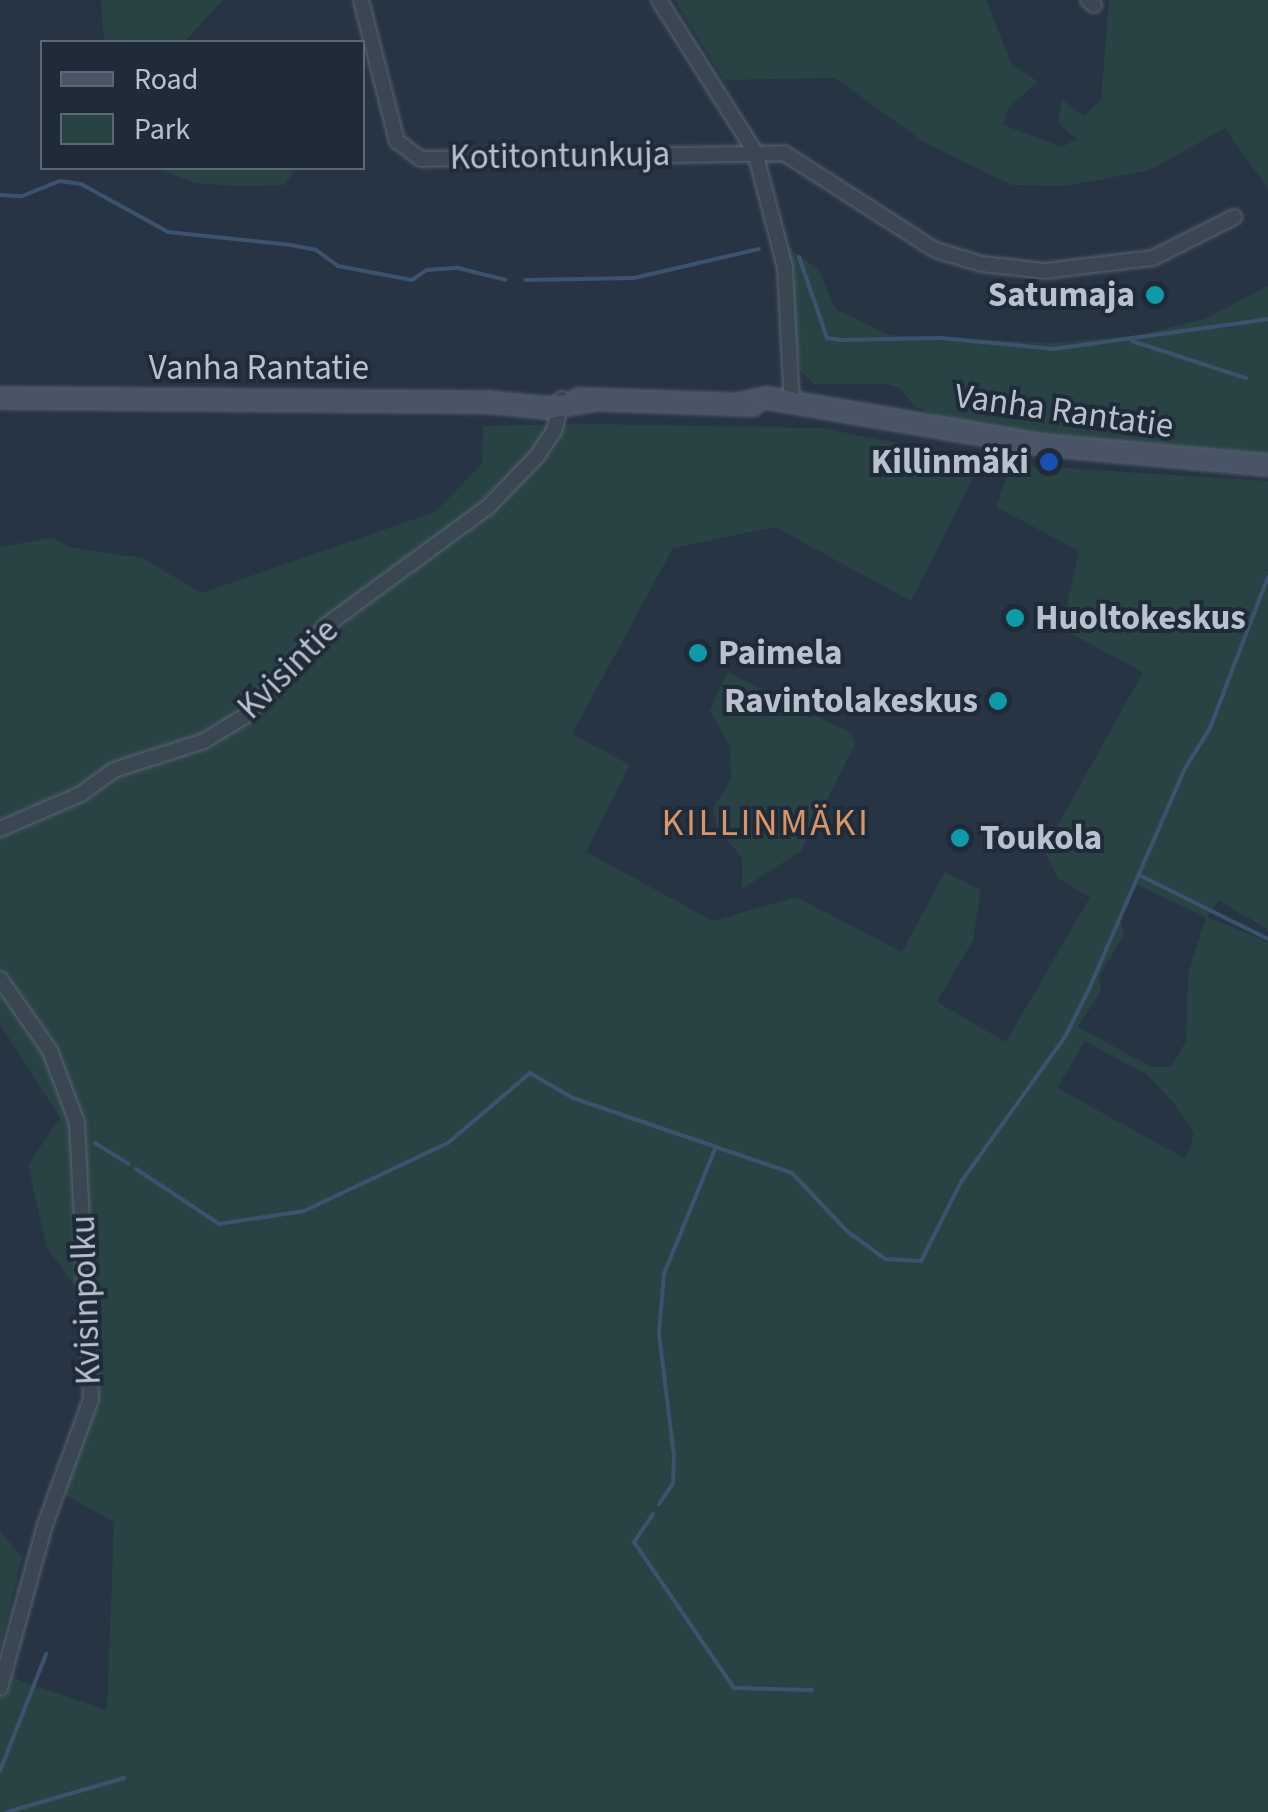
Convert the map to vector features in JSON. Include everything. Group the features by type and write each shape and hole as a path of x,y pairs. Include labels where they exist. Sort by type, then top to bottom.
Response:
{"main road":[{"name":"Vanha Rantatie","path":"0,398 744,403 768,398 1080,450 1268,464"}],"street":[{"name":"Kotitontunkuja","path":"361,0 398,141 408,155 755,152"},
{"path":"660,0 755,152 785,267 792,403"},
{"path":"755,152 798,157 911,238 953,257 1004,267 1066,271 1139,262 1181,248 1234,217"},
{"name":"Kvisintie","path":"0,829 81,794 150,754 204,741 244,716 328,624 488,506 537,456 562,402"},
{"name":"Kvisinpolku","path":"0,980 50,1051 77,1123 90,1400 46,1526 0,1688"}],"green space":[{"path":"101,0 223,0 186,40 104,40"},
{"path":"675,0 986,0 1011,63 1038,82 1008,108 1003,125 1062,147 1077,139 1058,123 1062,100 1084,116 1101,100 1109,0 1268,0 1268,189 1225,128 1148,171 1063,186 1012,185 925,143 835,78 724,80"},
{"path":"162,170 295,170 284,185 195,183"},
{"path":"785,245 818,269 836,309 888,335 1052,343 1139,335 1205,319 1268,286 1268,457 1092,443 951,421 914,406 900,388 886,384 814,384 800,370"},
{"path":"483,426 822,428 982,460 911,601 775,527 673,548 572,734 630,765 586,852 713,921 796,897 902,952 945,872 981,890 973,940 937,1002 1006,1042 1090,897 1058,878 1044,850 1143,672 1062,629 1079,551 996,507 1011,465 1268,481 1268,930 1219,900 1207,917 1268,942 1268,1812 0,1812 0,1668 21,1681 107,1710 114,1522 65,1495 61,1480 85,1399 83,1298 47,1248 28,1165 60,1118 0,1024 0,547 51,538 73,548 142,558 202,593 435,512 482,464","holes":["1137,885 1206,917 1188,974 1186,1041 1171,1067 1151,1067 1078,1027 1101,991 1099,977 1124,935 1120,919","1085,1041 1147,1075 1174,1103 1194,1133 1186,1159 1057,1088"]},
{"path":"727,672 851,733 855,744 801,851 742,889 742,858 718,829 713,809 731,779 730,747 710,711"},
{"path":"0,1531 22,1557 0,1648"}],"waterway":[{"path":"0,195 22,196 60,181 81,184 168,232 291,245 316,250 338,266 412,280 427,270 458,268 506,280"},
{"path":"525,280 634,278 759,249"},
{"path":"799,257 827,338 841,340 941,338 1053,349 1268,319"},
{"path":"1132,341 1246,378"},
{"path":"136,1169 219,1224 304,1211 448,1143 530,1073 573,1098 792,1173 847,1231 885,1259 921,1261 961,1182 1065,1037 1184,770 1210,728 1268,577"},
{"path":"1139,875 1268,939"},
{"path":"95,1143 128,1164"},
{"path":"659,1504 673,1483 674,1456 659,1333 664,1274 715,1149"},
{"path":"653,1514 634,1542 734,1688 812,1690"},
{"path":"0,1771 46,1654"},
{"path":"7,1812 124,1778"}],"place":[{"name":"Satumaja","path":"1155,295"},
{"name":"Killinmäki","path":"1049,462"},
{"name":"Huoltokeskus","path":"1015,618"},
{"name":"Paimela","path":"698,653"},
{"name":"Ravintolakeskus","path":"998,701"},
{"name":"Toukola","path":"960,838"}],"district":[{"name":"KILLINMÄKI","path":"766,824"}]}
